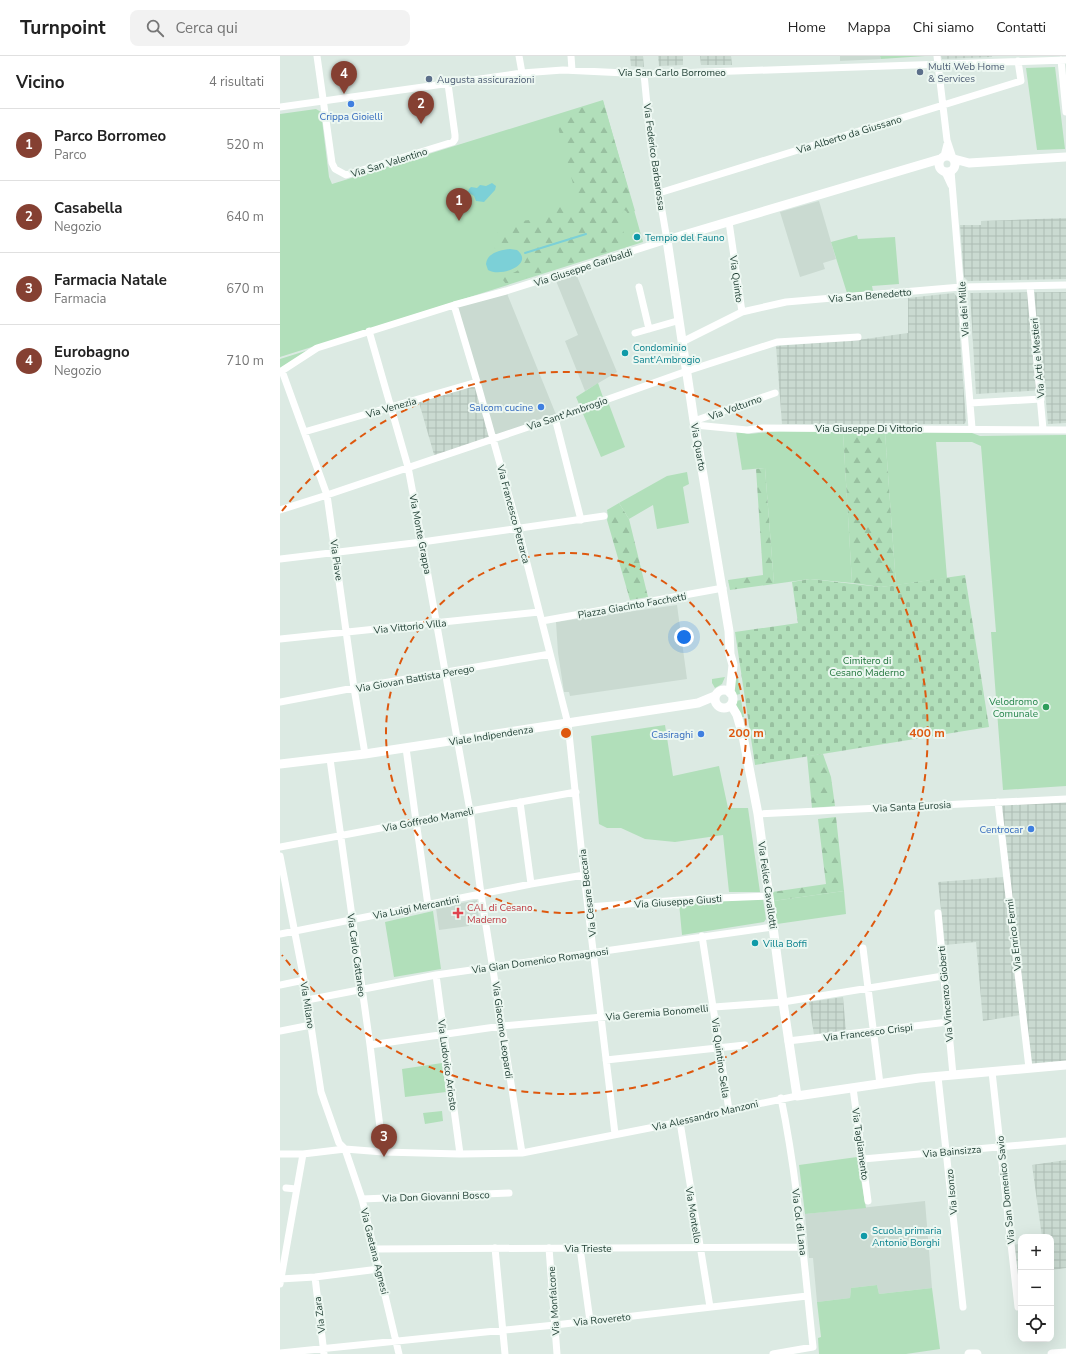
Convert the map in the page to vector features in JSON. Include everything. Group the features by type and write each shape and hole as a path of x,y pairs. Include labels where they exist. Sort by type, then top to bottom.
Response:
{"street":[{"path":"317,56 323,101"},
{"path":"519,56 522,73"},
{"path":"571,56 572,70"},
{"name":"Via San Carlo Borromeo","path":"280,107 522,73 572,70 644,74 780,70 938,60 1018,61 1033,58 1063,60"},
{"path":"938,60 948,158 955,165 948,170 939,165 948,158"},
{"path":"1063,60 1066,112"},
{"name":"Via Alberto da Giussano","path":"660,193 1020,81 1018,61"},
{"name":"Via Federico Barbarossa","path":"644,74 651,146 667,240"},
{"name":"Via San Valentino","path":"323,101 333,165 341,173 348,175 453,142 455,135 448,84"},
{"name":"Via Giuseppe Garibaldi","path":"914,166 948,170 969,163 1066,157"},
{"name":"Via Giuseppe Garibaldi","path":"281,372 317,348 454,305 506,291 667,240 914,166 924,165 948,158 969,163"},
{"name":"Via dei Mille","path":"948,170 953,189 972,428"},
{"name":"Via Quinto","path":"730,222 742,312"},
{"name":"Via Quarto","path":"667,240 729,631 730,654 733,665 723,699"},
{"name":"Via Arti e Mestieri","path":"1030,286 1043,429"},
{"name":"Via San Benedetto","path":"682,342 742,312 786,302 961,287 1066,286"},
{"path":"639,287 649,328"},
{"name":"Via Francesco Petrarca","path":"454,305 518,528 568,724"},
{"path":"635,333 677,321"},
{"name":"Via Monte Grappa","path":"369,331 408,467 438,624 445,673 458,741"},
{"name":"Via Sant'Ambrogio","path":"280,510 555,418 687,371 777,342 858,337"},
{"name":"Via Piave","path":"281,372 327,495 354,688 366,754"},
{"name":"Via Venezia","path":"304,432 477,382"},
{"name":"Via Volturno","path":"695,423 775,393"},
{"path":"970,403 1041,398"},
{"path":"555,418 581,520"},
{"name":"Via Giuseppe Di Vittorio","path":"695,423 747,430 762,428 972,428 1066,430"},
{"path":"280,559 422,542 604,516"},
{"name":"Piazza Giacinto Facchetti","path":"542,621 723,588"},
{"name":"Via Vittorio Villa","path":"280,639 438,624 539,612"},
{"name":"Via Giovan Battista Perego","path":"280,702 550,654"},
{"name":"Viale Indipendenza","path":"281,765 458,741 723,699"},
{"name":"Via Felice Cavallotti","path":"723,699 737,715 743,736 758,814 788,1041 797,1096"},
{"name":"Via Cesare Beccaria","path":"568,724 584,875 615,1134"},
{"name":"Via Giacomo Leopardi","path":"458,741 522,1153"},
{"path":"406,748 428,905"},
{"name":"Via Carlo Cattaneo","path":"330,759 370,1045 383,1152"},
{"name":"Via Goffredo Mameli","path":"280,847 576,792"},
{"name":"Via Santa Eurosia","path":"758,814 1066,799"},
{"path":"520,802 531,884"},
{"name":"Via Enrico Fermi","path":"998,802 1029,1068"},
{"name":"Via Milano","path":"280,856 304,980 322,1096 339,1144 345,1149"},
{"name":"Via Luigi Mercantini","path":"280,934 531,884 584,875"},
{"name":"Via Giuseppe Giusti","path":"588,907 694,899 768,896"},
{"name":"Via Vincenzo Gioberti","path":"938,913 953,1075"},
{"name":"Via Gian Domenico Romagnosi","path":"307,1000 436,975 773,926"},
{"name":"Via Quintino Sella","path":"702,936 714,1007 728,1110"},
{"path":"863,948 880,1084"},
{"name":"Via Ludovico Ariosto","path":"436,975 460,1154"},
{"name":"Via Geremia Bonomelli","path":"370,1045 502,1026 602,1016 783,1002 943,976"},
{"path":"280,985 304,980"},
{"name":"Via Francesco Crispi","path":"788,1041 948,1022"},
{"path":"280,1031 311,1024"},
{"path":"606,1060 745,1045"},
{"name":"Via Alessandro Manzoni","path":"280,1154 303,1154 345,1149 383,1152 460,1154 522,1153 680,1122 781,1098 938,1076 1066,1065"},
{"name":"Via San Domenico Savio","path":"992,1072 1018,1307"},
{"name":"Via Isonzo","path":"938,1076 963,1307"},
{"name":"Via Tagliamento","path":"853,1088 868,1201"},
{"name":"Via Col di Lana","path":"773,1354 813,1347 803,1247 788,1132 781,1098"},
{"name":"Via Montello","path":"680,1122 710,1307"},
{"name":"Via Bainsizza","path":"863,1159 1066,1141"},
{"name":"Via Gaetana Agnesi","path":"345,1149 362,1199 399,1354"},
{"path":"303,1154 280,1280 379,1269"},
{"path":"286,1188 296,1189"},
{"name":"Via Don Giovanni Bosco","path":"362,1199 509,1194"},
{"name":"Via Trieste","path":"374,1249 803,1247"},
{"path":"495,1248 505,1354"},
{"name":"Via Monfalcone","path":"549,1248 557,1354"},
{"path":"580,1248 590,1321"},
{"name":"Via Zara","path":"314,1277 323,1351"},
{"name":"Via Rovereto","path":"280,1353 323,1351 396,1341 503,1329 555,1325 807,1296"},
{"path":"1052,1354 1066,1353"},
{"path":"969,1354 977,1354"}],"shaded area":[{"path":"630,56 643,56 644,67 631,66"},
{"path":"658,56 683,56 683,65 659,66"},
{"path":"700,56 731,56 732,65 701,65"},
{"path":"840,56 880,56 881,59 840,61"},
{"path":"941,56 992,56 992,57 942,59"},
{"path":"819,201 836,259 823,263 825,269 800,277 780,212"},
{"path":"1066,218 1066,279 968,281 964,277 960,225 981,225 981,221"},
{"path":"574,269 617,372 585,391 565,341 578,335 554,276"},
{"path":"506,291 557,417 493,438 454,305"},
{"path":"1066,292 1066,423 1048,424 1045,390 976,394 970,293"},
{"path":"954,293 957,297 966,422 964,424 782,424 776,346 865,339 908,333 908,298"},
{"path":"477,382 493,438 435,458 418,399"},
{"path":"677,605 687,679 570,696 569,692 564,692 558,653 556,622"},
{"path":"1066,802 1066,1062 1032,1065 1001,805"},
{"path":"1003,877 1021,1015 983,1021 976,942 945,945 938,882"},
{"name":"CAL di Cesano Maderno","path":"477,900 479,919 468,920 469,926 439,930 436,908"},
{"path":"843,997 846,1032 814,1035 809,1002"},
{"path":"1066,1160 1066,1268 1054,1270 1054,1234 1042,1234 1032,1165"},
{"path":"925,1201 932,1288 879,1294 877,1285 851,1288 850,1298 817,1302 813,1258 809,1258 805,1214"},
{"path":"1018,1244 1018,1285 1013,1245"}],"green space":[{"path":"880,56 925,56 881,59"},
{"path":"1055,67 1065,149 1037,150 1026,68"},
{"path":"603,100 643,242 280,357 280,114 316,109 321,112 329,177 332,184"},
{"path":"603,101 635,211 628,214 624,210 622,213 627,221 623,230 624,241 618,243 616,249 506,284 500,276 511,274 519,270 529,253 528,250 515,246 495,249 493,235 520,221 539,219 557,208 566,205 581,206 584,204 576,195 555,116"},
{"path":"857,235 858,239 895,237 899,284 872,286 873,291 847,293 831,242"},
{"path":"315,348 280,368 280,359"},
{"path":"598,383 604,400 607,399 625,447 601,457 576,397"},
{"path":"736,431 749,434 781,431 843,432 852,583 810,579 774,584 765,468 742,470"},
{"path":"843,432 885,432 896,585 881,587 852,583"},
{"path":"885,432 972,433 980,436 1066,435 1066,786 1003,790 991,632 996,632 981,446 972,442 936,442 947,578 896,585"},
{"path":"765,468 774,584 730,590 728,580 763,575 756,469"},
{"path":"687,472 689,484 683,487 689,523 657,529 653,505 629,519 619,503 667,476"},
{"path":"619,503 629,519 648,597 630,600 607,520 607,510"},
{"name":"Cimitero di Cesano Maderno","path":"965,575 989,727 755,765 735,632 798,623 792,582 810,579 881,587"},
{"path":"725,677 722,684 715,688 712,683 712,679"},
{"path":"738,677 740,694 736,695 734,690 735,678"},
{"path":"741,700 744,717 741,717 736,705 736,701"},
{"path":"665,725 673,776 719,766 728,808 748,808 760,892 729,892 723,835 675,842 645,839 621,828 607,828 599,824 591,736"},
{"path":"823,754 831,777 835,806 812,808 807,756"},
{"path":"836,817 844,891 773,901 772,892 826,884 818,819"},
{"path":"844,891 846,914 777,924 773,901"},
{"path":"763,899 766,919 764,922 682,935 679,903"},
{"path":"433,911 441,969 394,977 385,922"},
{"path":"442,1063 446,1092 405,1097 402,1069"},
{"path":"442,1111 443,1121 425,1124 423,1113"},
{"path":"857,1157 866,1208 805,1214 799,1165"},
{"path":"877,1285 879,1294 932,1288 940,1349 906,1354 819,1354 818,1338 821,1337 817,1302 850,1298 851,1288"}],"water":[{"path":"492,183 496,186 495,190 484,202 476,201 474,196 468,192 471,187 477,188 480,185 486,186"},
{"path":"510,249 517,250 521,255 522,260 519,265 508,271 494,272 488,270 486,264 491,255 498,251"}],"waterway":[{"path":"525,253 586,234"}],"place":[{"name":"Multi Web Home & Services","path":"920,72"},
{"name":"Augusta assicurazioni","path":"429,79"},
{"name":"Eurobagno","path":"344,94"},
{"name":"Crippa Gioielli","path":"351,104"},
{"name":"Casabella","path":"421,124"},
{"name":"Parco Borromeo","path":"459,221"},
{"name":"Tempio del Fauno","path":"637,237"},
{"name":"Condominio Sant'Ambrogio","path":"625,353"},
{"name":"Salcom cucine","path":"541,407"},
{"name":"Velodromo Comunale","path":"1046,707"},
{"name":"Casiraghi","path":"701,734"},
{"name":"Centrocar","path":"1031,829"},
{"name":"CAL di Cesano Maderno","path":"458,913"},
{"name":"Villa Boffi","path":"755,943"},
{"name":"Farmacia Natale","path":"384,1157"},
{"name":"Scuola primaria Antonio Borghi","path":"864,1236"}]}
